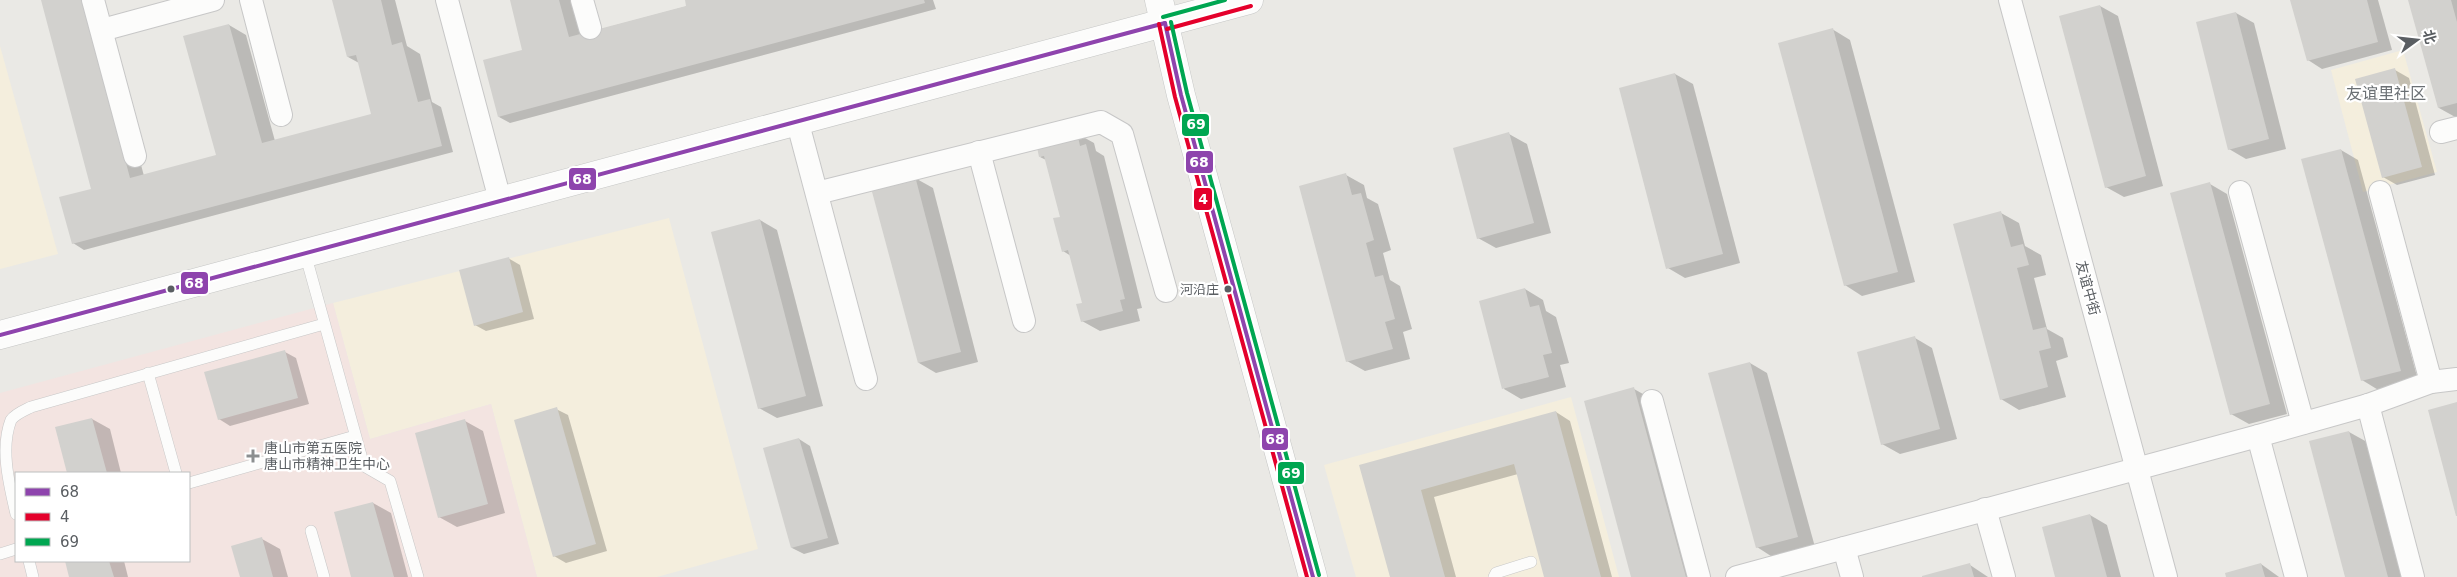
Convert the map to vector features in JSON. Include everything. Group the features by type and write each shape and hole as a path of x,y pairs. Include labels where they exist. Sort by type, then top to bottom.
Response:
{"main road":[{"path":"0,335 797,120 1162,12 1249,0"},
{"path":"1162,12 1181,95 1313,577"}],"street":[{"path":"94,0 135,156"},
{"path":"102,30 213,0"},
{"path":"251,0 282,115"},
{"path":"447,0 500,200"},
{"path":"582,0 590,28"},
{"name":"友谊中街","path":"2010,0 2166,577"},
{"path":"797,120 866,379"},
{"path":"816,193 1101,122 1122,134 1166,291"},
{"path":"978,152 1024,321"},
{"path":"2240,192 2304,423"},
{"path":"2380,192 2431,382"},
{"path":"1737,577 2258,436 2368,405 2431,382 2457,379"},
{"path":"1652,401 1699,577"},
{"path":"2368,405 2413,577"},
{"path":"2258,436 2296,577"},
{"path":"1985,509 2004,577"},
{"path":"1844,548 1852,577"}],"lane":[{"path":"305,253 364,466 390,481 418,577"},
{"path":"15,510 2,457 3,438 12,418 30,407 324,324"},
{"path":"148,373 176,472"},
{"path":"190,483 355,436"},
{"path":"311,530 324,577"},
{"path":"0,554 15,550"},
{"path":"29,562 33,577"},
{"path":"1494,577 1496,573 1530,562"}],"shaded area":[{"path":"0,46 58,254 0,269"},
{"path":"2403,50 2437,172 2363,192 2331,70"},
{"path":"669,218 758,549 657,577 537,577 491,404 370,439 333,303"},
{"name":"唐山市第五医院 唐山市精神卫生中心","path":"333,303 370,439 491,404 537,577 0,577 0,393"},
{"path":"1571,397 1619,577 1356,577 1324,465"}],"building":[{"path":"41,0 83,0 130,178 216,155 183,36 229,24 262,143 371,114 356,55 347,57 332,0 381,0 392,45 402,42 418,102 430,99 442,146 72,244 59,197 91,189"},
{"path":"510,0 559,0 569,37 686,6 685,0 924,0 925,3 498,117 483,60 522,50"},
{"path":"2290,0 2367,0 2378,42 2307,61"},
{"path":"2408,0 2451,0 2457,22 2457,103 2438,108"},
{"path":"2100,5 2146,176 2105,188 2059,16"},
{"path":"2236,12 2269,139 2228,150 2196,22"},
{"path":"1833,28 1898,272 1844,286 1778,43"},
{"path":"2395,68 2422,167 2382,178 2355,79"},
{"path":"1675,73 1723,254 1666,269 1619,88"},
{"path":"1077,132 1080,146 1086,144 1125,299 1120,300 1123,311 1081,322 1076,304 1082,303 1068,250 1062,252 1053,218 1060,217 1044,156 1039,157 1036,142"},
{"path":"1509,132 1534,223 1477,239 1453,148"},
{"path":"2341,149 2401,371 2361,381 2301,159"},
{"path":"1346,173 1352,195 1361,193 1374,240 1366,243 1375,277 1383,275 1395,319 1385,322 1393,349 1346,362 1299,186"},
{"path":"915,176 961,352 918,363 871,188"},
{"path":"2210,182 2270,404 2230,415 2170,193"},
{"path":"2001,211 2011,247 2023,244 2029,265 2017,268 2033,330 2046,327 2051,348 2039,351 2048,387 2000,400 1953,224"},
{"path":"760,219 806,396 758,409 711,232"},
{"path":"509,257 523,312 474,326 459,270"},
{"path":"1525,288 1530,307 1539,305 1552,353 1543,355 1549,377 1502,389 1479,301"},
{"path":"1915,336 1940,429 1881,445 1857,352"},
{"path":"285,350 298,398 218,420 204,372"},
{"path":"1750,362 1798,537 1756,548 1708,373"},
{"path":"1634,387 1686,577 1631,577 1584,401"},
{"path":"2457,402 2457,516 2456,516 2428,410"},
{"path":"557,407 596,544 553,557 514,420"},
{"path":"1556,411 1601,577 1544,577 1514,464 1421,490 1445,577 1390,577 1359,465"},
{"path":"92,418 107,472 67,472 55,427"},
{"path":"465,419 488,504 438,518 415,433"},
{"path":"2349,431 2388,577 2345,577 2309,441"},
{"path":"799,438 828,538 791,548 763,448"},
{"path":"373,502 394,577 351,577 334,512"},
{"path":"2090,514 2107,577 2055,577 2042,527"},
{"path":"262,537 273,577 240,577 231,546"},
{"path":"65,562 109,562 114,577 69,577"},
{"path":"1970,563 1974,577 1922,577 1922,576"},
{"path":"2261,563 2265,577 2226,577 2225,573"}],"transit line":[{"name":"69","path":"1163,17 1225,0"},
{"name":"4","path":"1167,29 1251,6"},
{"name":"69","path":"1171,22 1187,93 1319,575"},
{"name":"68","path":"1165,23 1181,95 1313,577"},
{"name":"68","path":"0,335 1165,23"},
{"name":"4","path":"1159,24 1175,97 1307,577"}],"place":[{"name":"河沿庄","path":"1228,289"},
{"name":"唐山市第五医院 唐山市精神卫生中心","path":"253,456"}],"district":[{"name":"友谊里社区","path":"2386,93"}]}
